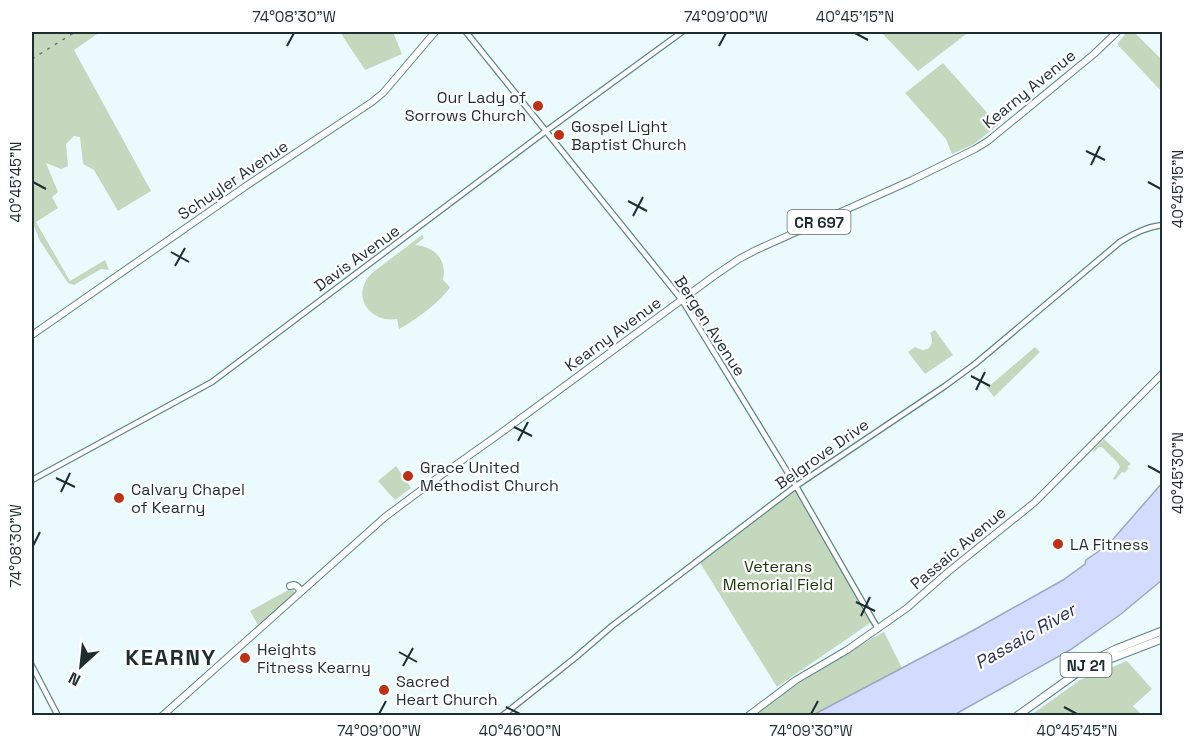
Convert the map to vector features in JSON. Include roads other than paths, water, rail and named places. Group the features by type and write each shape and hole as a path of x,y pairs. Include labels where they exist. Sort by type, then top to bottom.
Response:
{"highway":[{"name":"NJ 21","path":"1018,716 1098,658 1162,629"},
{"name":"NJ 21","path":"1018,716 1073,676 1111,658 1162,639"}],"main road":[{"name":"Schuyler Avenue","path":"32,335 246,186 372,102 435,32"},
{"name":"Kearny Avenue","path":"162,716 385,517 714,276 756,250 910,181 975,149 1080,66 1116,33"},
{"name":"Passaic Avenue","path":"748,716 796,680 878,629 907,608 1035,502 1162,374"},
{"path":"290,586 297,587 300,591 299,595"}],"street":[{"name":"Bergen Avenue","path":"466,32 682,300 796,486 878,629"},
{"name":"Davis Avenue","path":"32,480 212,382 546,131 682,32"},
{"name":"Belgrove Drive","path":"502,716 612,626 796,486 975,364 1120,242 1136,232 1162,225"},
{"path":"32,666 58,716"}],"water":[{"name":"Passaic River","path":"1162,483 1162,580 1121,614 1070,650 954,715 813,715 1063,580 1108,545"}],"railway":[{"path":"32,59 75,32"}],"place":[{"name":"Our Lady of Sorrows Church","path":"538,106"},
{"name":"Gospel Light Baptist Church","path":"559,135"},
{"name":"Grace United Methodist Church","path":"408,476"},
{"name":"Calvary Chapel of Kearny","path":"119,498"},
{"name":"LA Fitness","path":"1058,544"},
{"name":"Heights Fitness Kearny","path":"245,658"},
{"name":"Sacred Heart Church","path":"384,690"}],"district":[{"name":"KEARNY","path":"171,657"}],"park label":[{"name":"Veterans Memorial Field","path":"778,575"}]}
